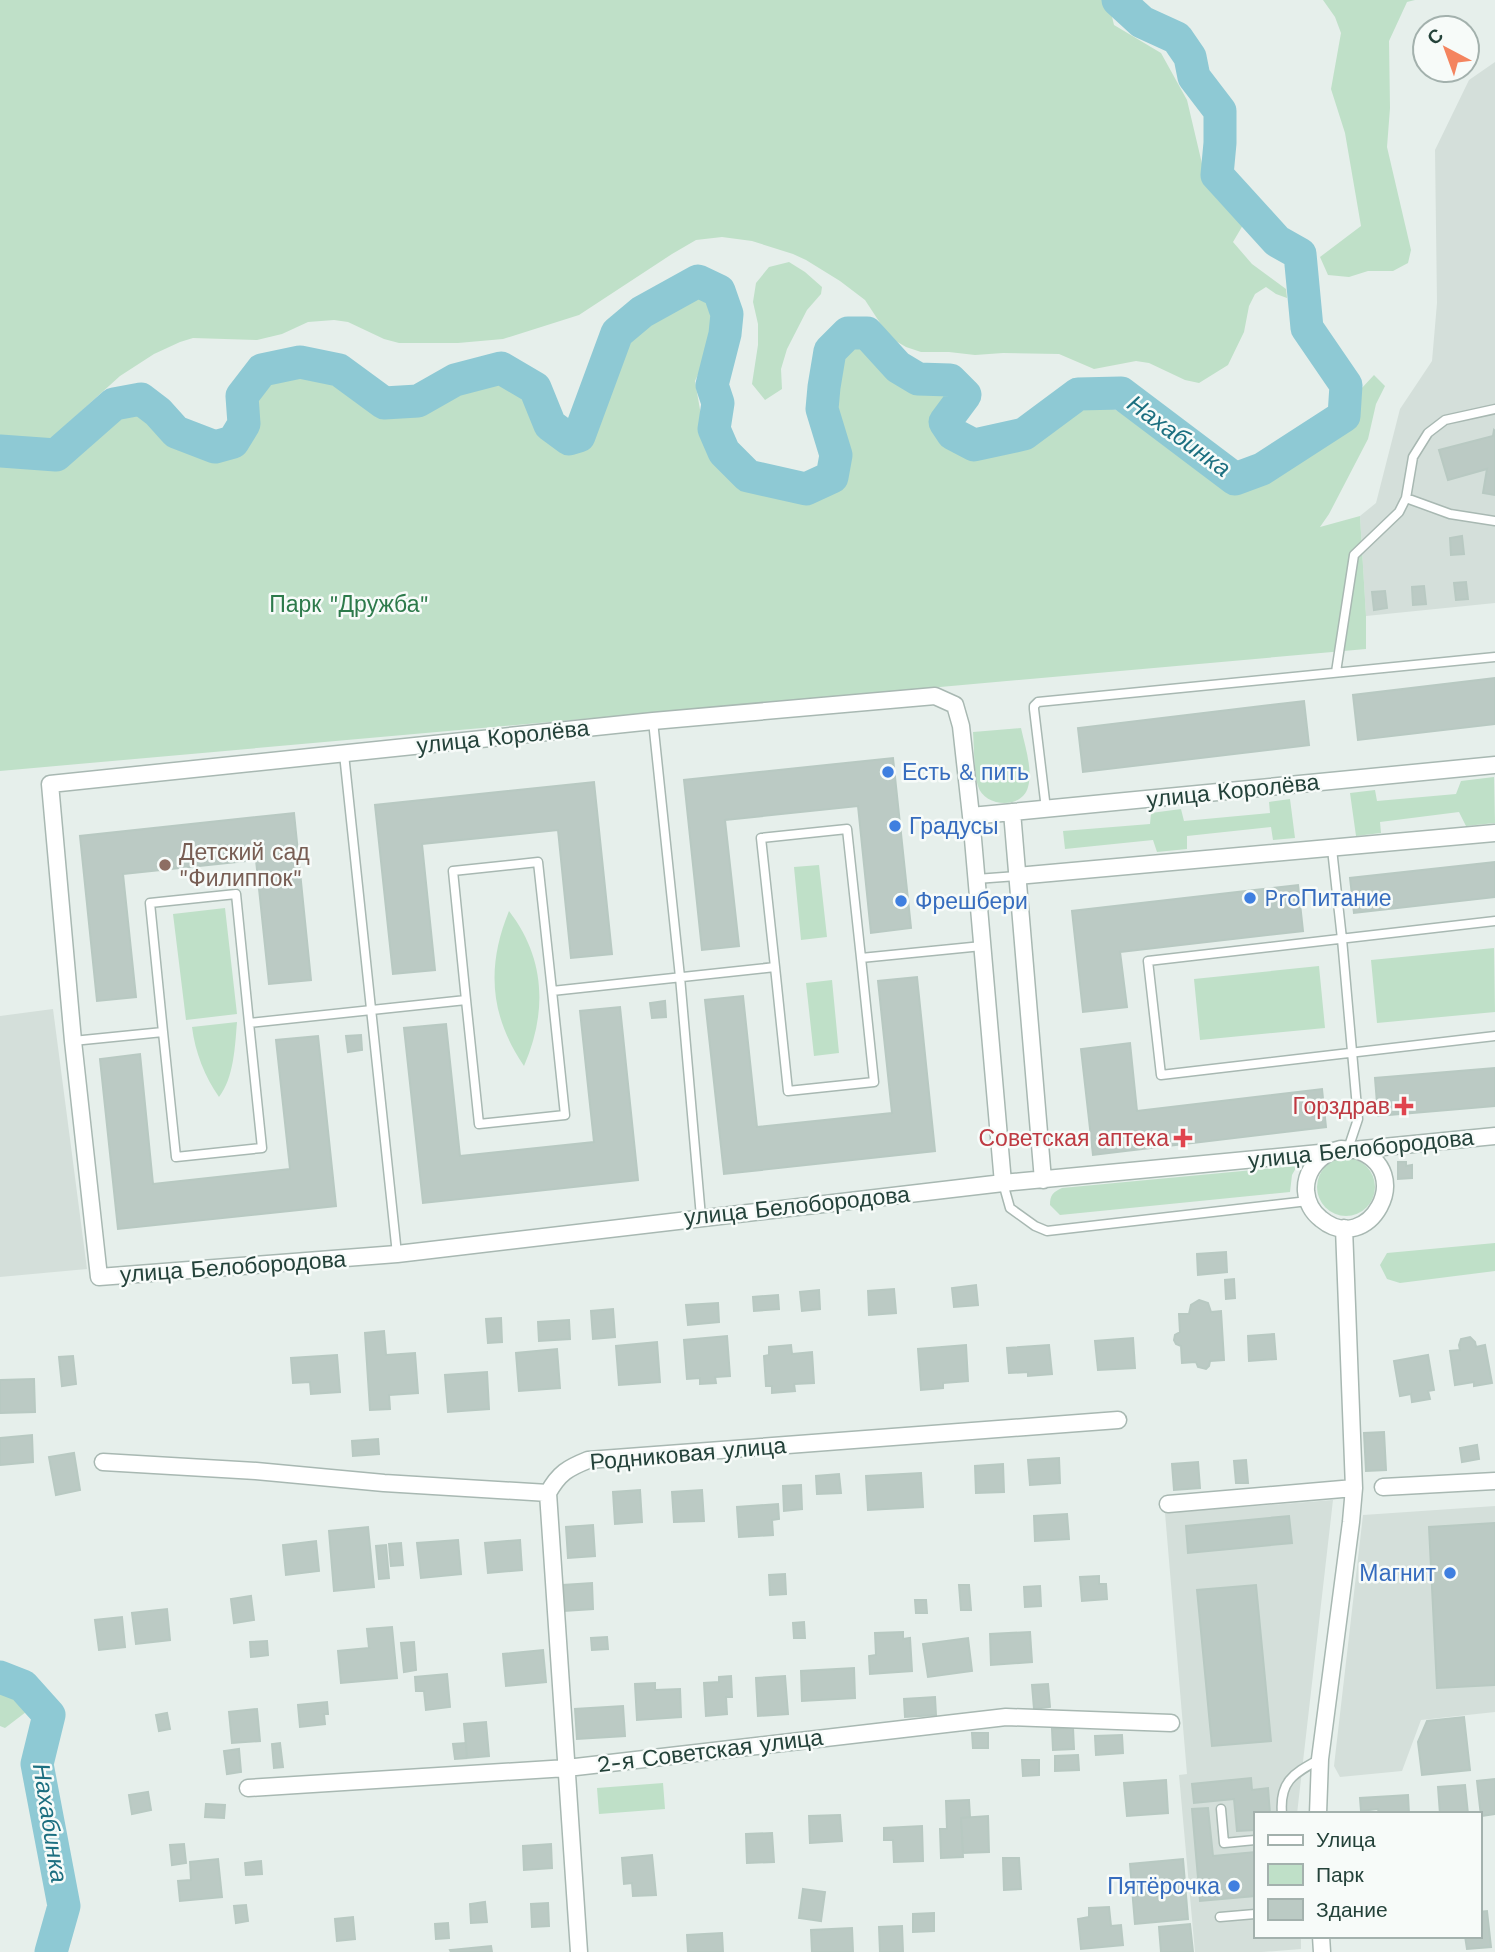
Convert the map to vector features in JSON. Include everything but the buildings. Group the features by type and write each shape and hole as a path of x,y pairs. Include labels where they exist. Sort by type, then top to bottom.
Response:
{"street":[{"name":"улица Королёва","path":"72,1041 50,783 653,721 935,696 954,705 961,726 971,816 1495,765"},
{"path":"1012,812 1042,1180"},
{"path":"971,816 1003,1183"},
{"path":"1017,876 1495,833"},
{"name":"улица Белобородова","path":"72,1041 99,1277 397,1254 1003,1183 1495,1136"},
{"path":"1330,1152 1319,1159 1311,1169 1307,1182 1308,1201 1319,1218 1331,1225 1344,1228 1358,1226 1370,1219 1379,1209 1384,1196 1384,1182 1380,1169 1366,1155 1350,1149"},
{"path":"1318,1812 1320,1759 1352,1522 1344,1228"},
{"name":"Родниковая улица","path":"548,1493 553,1482 568,1468 588,1460 1118,1420"},
{"path":"103,1462 548,1493 579,1952"},
{"path":"1383,1487 1495,1481"},
{"path":"1168,1504 1353,1489"},
{"name":"2-я Советская улица","path":"248,1788 567,1768 1006,1717 1171,1723"}],"lane":[{"path":"1336,671 1354,555 1399,512 1406,498 1413,457 1428,433 1445,420 1495,409"},
{"path":"1406,498 1450,514 1495,521"},
{"path":"1046,809 1034,709 1038,702 1495,657"},
{"path":"653,721 680,977 701,1217"},
{"path":"344,754 397,1254"},
{"path":"847,829 874,1082 788,1091 775,967 761,838 847,829"},
{"path":"1332,849 1358,1119 1350,1149"},
{"path":"538,862 565,1115 479,1124 466,1000 453,871 538,862"},
{"path":"976,879 1017,876"},
{"path":"236,894 262,1147 176,1157 163,1032 150,904 236,894"},
{"path":"1495,921 1148,961 1161,1074 1495,1036"},
{"path":"861,958 982,946"},
{"path":"552,991 775,967"},
{"path":"249,1023 466,1000"},
{"path":"72,1041 163,1032"},
{"path":"1003,1183 1010,1208 1047,1231 1308,1201"},
{"path":"1282,1812 1284,1788 1296,1772 1320,1759"},
{"path":"1221,1809 1224,1843 1254,1840"},
{"path":"1220,1917 1254,1914"}],"shaded area":[{"path":"1495,62 1495,603 1366,616 1360,516 1376,503 1400,409 1432,361 1437,303 1435,150 1467,84 1481,84 1481,72"},
{"path":"53,1009 87,1269 0,1277 0,1016"},
{"path":"1333,1500 1297,1812 1254,1812 1254,1938 1301,1938 1301,1949 1195,1952 1179,1775 1187,1774 1165,1513"},
{"path":"1495,1506 1495,1712 1421,1720 1402,1771 1340,1777 1334,1766 1363,1515"}],"green space":[{"name":"Парк \"Дружба\"","path":"0,0 1108,0 1114,25 1161,53 1187,100 1203,168 1217,199 1243,225 1233,242 1252,264 1286,289 1287,298 1266,287 1255,294 1249,306 1244,332 1228,365 1199,383 1185,380 1149,363 1136,361 1094,369 1059,354 975,355 921,352 894,340 865,300 806,260 752,241 722,237 696,240 579,315 503,339 458,343 399,343 348,322 334,320 308,322 282,334 257,340 193,338 180,342 154,354 120,376 68,423 38,461 47,466 70,457 100,425 117,415 138,411 156,422 187,450 208,455 229,454 243,440 252,420 253,399 267,383 286,372 308,372 346,386 381,408 402,410 423,408 443,400 459,386 479,379 500,380 520,390 564,441 584,440 606,405 623,339 639,324 677,306 694,292 714,300 715,321 704,362 695,381 702,421 711,441 767,485 837,479 846,460 843,441 827,401 832,359 843,342 864,341 907,386 929,384 950,392 944,412 945,433 958,449 979,452 1021,443 1036,429 1075,410 1097,405 1138,416 1173,441 1213,464 1228,479 1249,480 1269,472 1332,408 1360,390 1374,375 1385,386 1376,404 1368,439 1320,527 1360,516 1366,649 0,771"},
{"path":"1323,0 1415,0 1407,2 1389,41 1390,108 1387,147 1411,250 1408,263 1393,271 1368,271 1349,277 1328,275 1320,257 1361,226 1345,133 1331,89 1341,33 1335,17"},
{"path":"789,262 822,287 821,294 807,310 787,349 781,369 782,389 765,400 752,384 758,345 758,324 753,302 756,283 769,267"},
{"path":"1021,728 1029,766 1028,787 1018,800 995,802 982,793 978,786 973,732"},
{"path":"1494,777 1495,823 1466,826 1459,812 1380,822 1381,833 1356,836 1350,793 1375,790 1377,801 1456,794 1461,781"},
{"path":"1290,799 1295,838 1273,840 1271,827 1187,836 1187,849 1157,852 1153,840 1065,849 1063,831 1150,824 1151,813 1181,809 1184,821 1270,813 1269,802"},
{"path":"819,865 827,937 801,940 794,867"},
{"path":"225,908 237,1014 186,1020 173,914"},
{"path":"509,911 530,948 539,987 537,1026 524,1066 504,1029 495,991 497,952"},
{"path":"1494,948 1495,1012 1377,1023 1371,960"},
{"path":"1319,966 1325,1028 1200,1040 1194,979"},
{"path":"832,980 839,1053 814,1056 806,983"},
{"path":"237,1022 231,1071 219,1097 201,1064 192,1027"},
{"path":"1346,1158 1357,1160 1370,1171 1375,1187 1373,1198 1362,1211 1346,1216 1335,1214 1322,1203 1317,1187 1319,1176 1330,1163"},
{"path":"1297,1166 1292,1175 1290,1192 1060,1215 1050,1205 1053,1194 1062,1188"},
{"path":"1495,1243 1495,1271 1400,1283 1387,1279 1380,1265 1387,1253"},
{"path":"0,1672 23,1686 26,1712 5,1728 0,1726"},
{"path":"663,1783 665,1809 599,1814 597,1788"}],"waterway":[{"name":"Нахабинка","path":"0,451 56,455 114,404 141,399 158,412 176,432 215,447 233,442 244,424 242,396 262,370 300,362 339,370 384,403 418,401 455,380 501,368 535,388 550,425 569,439 579,436 617,333 642,312 698,281 719,291 727,314 725,334 712,385 718,403 714,429 724,452 748,476 806,489 832,477 836,455 822,409 824,387 830,351 848,333 867,333 898,367 918,379 950,380 965,395 945,422 953,434 974,445 1024,434 1078,394 1121,393 1235,479 1262,469 1344,416 1346,385 1307,328 1300,254 1277,241 1217,175 1220,111 1194,77 1190,57 1177,38 1142,22 1118,0"},
{"name":"Нахабинка","path":"0,1677 23,1686 49,1715 37,1764 64,1906 51,1952"}],"place":[{"name":"Есть & пить","path":"888,772"},
{"name":"Градусы","path":"895,826"},
{"name":"Детский сад \"Филиппок\"","path":"165,865"},
{"name":"ProПитание","path":"1250,898"},
{"name":"Фрешбери","path":"901,901"},
{"name":"Горздрав","path":"1404,1106"},
{"name":"Советская аптека","path":"1183,1138"},
{"name":"Магнит","path":"1450,1573"},
{"name":"Пятёрочка","path":"1234,1886"}]}
